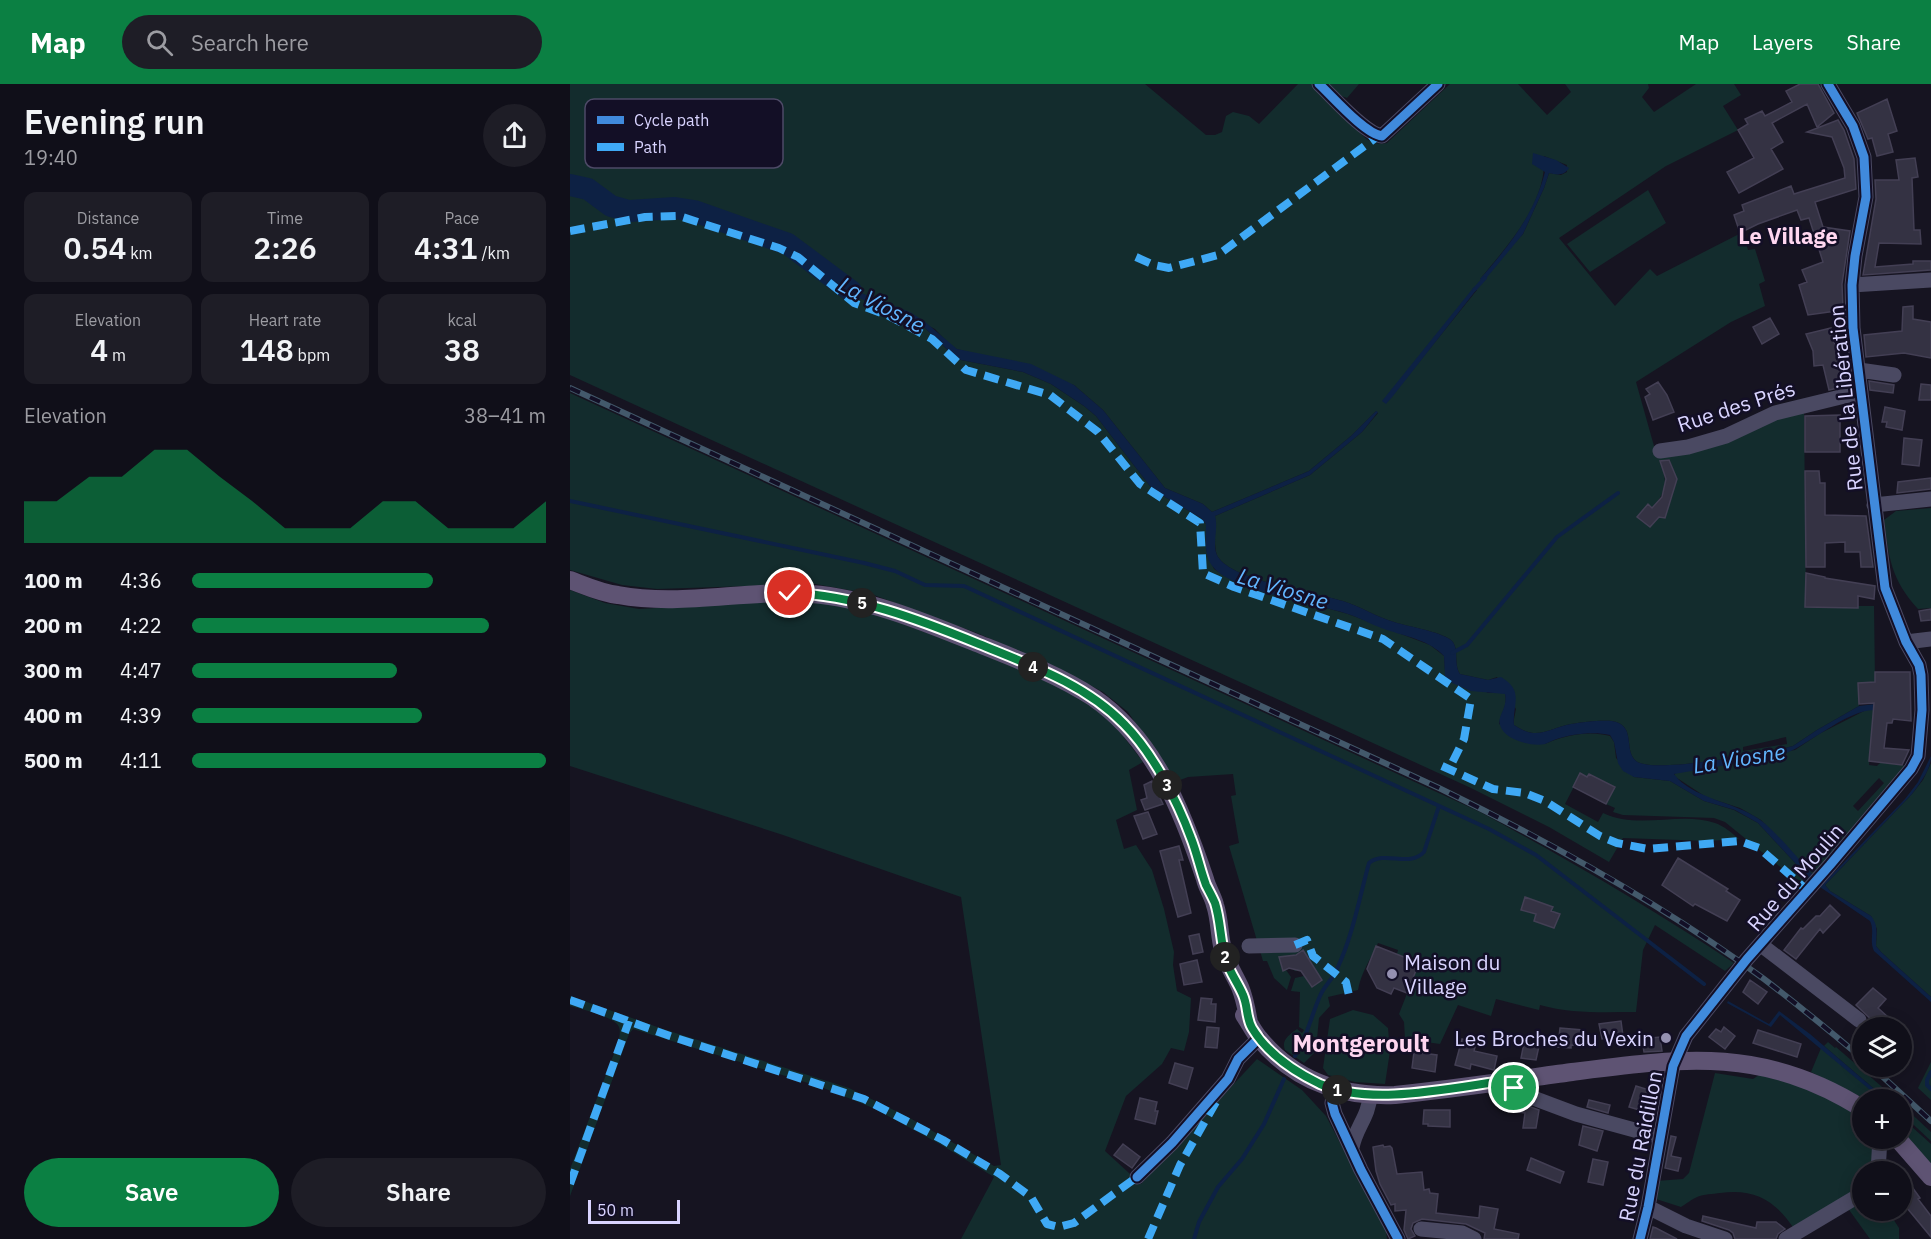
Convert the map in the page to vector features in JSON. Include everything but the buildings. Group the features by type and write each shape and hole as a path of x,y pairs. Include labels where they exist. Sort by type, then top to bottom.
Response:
{"main road":[{"path":"570,580 603,592 634,598 691,599 790,593 844,599 963,637 1052,675 1094,698 1120,720 1137,739 1167,786 1187,827 1207,886 1215,902 1221,927 1221,941 1229,969 1245,999 1254,1030 1293,1068 1312,1080 1334,1089 1370,1095 1413,1093 1676,1060 1724,1061 1774,1068 1821,1085 1852,1103"},
{"path":"1907,1149 1931,1177"}],"street":[{"path":"1319,84 1378,136 1387,134 1438,84"},
{"name":"Rue de la Libération","path":"1828,84 1853,126 1864,157 1866,197 1852,285 1853,328 1885,588 1906,642 1919,665 1921,712"},
{"path":"1852,285 1931,280"},
{"name":"Rue de la Libération","path":"1859,370 1894,375"},
{"name":"Rue des Prés","path":"1660,451 1688,447 1726,436 1775,412 1861,392"},
{"path":"1874,505 1931,499"},
{"path":"1906,642 1931,639"},
{"name":"Rue du Moulin","path":"1676,1060 1686,1036 1760,944 1825,872 1911,770 1918,756 1921,712"},
{"path":"1760,944 1855,1017"},
{"path":"1249,946 1295,945"},
{"path":"1137,1177 1172,1143 1228,1080 1254,1030"},
{"name":"Rue du Raidillon","path":"1640,1239 1676,1060"},
{"path":"1510,1080 1520,1093 1576,1114 1660,1137"},
{"path":"1334,1089 1333,1108 1361,1170 1398,1239"},
{"path":"1352,1148 1354,1138 1369,1110 1370,1095"},
{"path":"1786,1239 1852,1200"},
{"path":"1648,1207 1686,1226 1725,1239"},
{"path":"1421,1229 1462,1233 1474,1239"}],"green space":[{"path":"570,84 1145,84 1206,135 1215,135 1222,132 1226,116 1233,112 1249,116 1259,124 1298,84 1313,84 1341,110 1361,134 1379,144 1387,143 1450,84 1518,84 1547,115 1571,92 1565,84 1648,84 1649,88 1642,97 1654,112 1696,84 1734,84 1741,95 1723,106 1738,130 1666,166 1559,238 1615,306 1650,269 1657,276 1743,232 1748,250 1755,249 1765,281 1759,284 1765,306 1731,322 1636,382 1654,446 1661,457 1804,410 1806,606 1874,606 1875,682 1858,683 1859,706 1793,746 1778,750 1704,762 1646,764 1636,761 1632,756 1627,733 1620,723 1591,721 1536,733 1522,730 1514,725 1516,709 1497,677 1488,680 1460,674 1454,643 1446,637 1387,620 1343,601 1257,579 1240,573 1218,557 1215,543 1215,516 1310,475 1362,432 1378,413 1376,411 1351,436 1309,471 1212,512 1203,504 1165,488 1103,410 1074,385 957,349 951,346 935,329 861,293 830,270 867,302 925,328 961,360 1023,372 1051,384 1084,406 1096,416 1153,490 1201,518 1206,524 1206,550 1214,569 1228,578 1247,586 1348,614 1430,645 1444,656 1445,671 1488,693 1502,692 1505,694 1505,706 1499,724 1545,744 1577,734 1594,733 1610,736 1614,742 1616,758 1634,777 1670,781 1704,801 1734,810 1758,823 1811,880 1802,881 1794,878 1725,822 1714,818 1623,815 1613,812 1615,808 1606,804 1615,787 1589,774 1587,777 1581,773 1565,804 1598,822 1603,813 1630,820 1702,820 1722,826 1739,839 1708,841 1623,838 1609,862 1549,827 1471,788 570,375","holes":["1544,156 1567,165 1567,172 1561,175 1549,173 1523,234 1480,279 1524,223 1539,191","1475,287 1477,290 1386,403 1383,401","1669,459 1677,479 1669,504 1650,527 1637,517 1648,504 1652,508 1661,497 1665,481 1660,461","1786,737 1787,744 1743,751 1743,747"]},
{"path":"1326,84 1359,84 1347,98 1339,95"},
{"path":"1648,190 1666,223 1590,272 1567,244"},
{"path":"570,393 1480,812 1608,884 1734,963 1725,971 1655,925 1643,950 1636,1012 1576,1011 1540,1005 1539,1010 1496,999 1491,1016 1458,1005 1440,1044 1405,1039 1404,1022 1399,1014 1419,963 1397,954 1398,950 1378,943 1358,990 1328,997 1330,1006 1319,1018 1317,1039 1310,1034 1308,1038 1316,1044 1314,1053 1304,1063 1285,1050 1284,1046 1286,1038 1291,1033 1297,1029 1302,1033 1304,1030 1299,1027 1300,992 1291,991 1295,978 1304,976 1300,971 1291,968 1286,970 1291,977 1287,990 1274,978 1267,961 1263,961 1229,846 1239,843 1231,796 1236,795 1233,774 1188,777 1175,782 1128,712 1103,692 1054,666 977,633 871,594 815,584 657,589 622,585 570,570"},
{"path":"1931,508 1931,608 1918,609 1902,588 1893,568 1884,520 1896,511"},
{"path":"570,590 605,603 639,609 796,600 826,602 873,613 965,647 1052,683 1083,700 1110,719 1143,762 1129,770 1137,810 1116,820 1124,849 1136,845 1152,870 1174,952 1173,965 1177,991 1191,998 1189,1032 1184,1051 1171,1048 1162,1064 1126,1096 1105,1151 1141,1184 1257,1059 1302,1090 1326,1116 1386,1231 1387,1239 961,1239 994,1177 873,1108 821,1087 633,1029 629,1034 570,1196 570,1169 618,1043 620,1031 619,1026 608,1018 570,1006 570,996 663,1029 849,1088 908,1117 994,1166 1001,1165 961,897 783,835 570,766"},
{"path":"1866,710 1874,710 1869,765 1877,766 1881,762 1908,766 1814,876 1761,820 1740,808 1706,797 1674,776 1676,772 1795,750 1819,734","holes":["1879,778 1884,783 1858,811 1853,806"]},
{"path":"1931,763 1931,997 1876,946 1877,929 1871,916 1830,891 1825,885 1912,794 1923,780"},
{"path":"1353,1010 1373,1015 1388,1028 1390,1051 1385,1084 1355,1082 1328,1075 1323,1068 1330,1019"},
{"path":"1828,1042 1836,1047 1852,1061 1852,1070 1824,1046"},
{"path":"1821,1048 1852,1074 1852,1077 1856,1077 1870,1089 1852,1089 1852,1092 1811,1072"},
{"path":"1931,1062 1931,1100 1918,1088"},
{"path":"1715,1073 1753,1079 1759,1075 1811,1088 1852,1112 1852,1149 1876,1149 1876,1161 1852,1161 1852,1195 1795,1230 1772,1204 1754,1195 1732,1192 1706,1195 1695,1198 1681,1207 1653,1198 1656,1181 1683,1179 1689,1173"},
{"path":"1860,1077 1871,1077 1884,1089 1874,1089"},
{"path":"1912,1114 1931,1132 1931,1141 1912,1123"},
{"path":"1912,1127 1931,1144 1931,1165 1912,1142"},
{"path":"1852,1204 1852,1214 1847,1207"},
{"path":"1857,1221 1894,1221 1899,1228 1899,1239 1870,1239"}],"water":[{"path":"1533,153 1556,160 1569,168 1560,174 1549,173 1523,234 1483,282 1480,279 1519,229 1540,188 1545,172 1532,164"},
{"path":"831,270 861,293 910,312 957,349 1031,364 1074,385 1103,410 1165,488 1203,504 1212,512 1309,471 1351,436 1376,411 1378,412 1362,432 1310,475 1215,516 1215,547 1218,557 1240,573 1275,585 1343,601 1387,620 1451,640 1454,643 1460,674 1488,680 1501,677 1513,688 1516,699 1514,725 1522,730 1536,733 1571,724 1612,721 1624,727 1630,751 1636,761 1646,764 1682,764 1793,746 1859,706 1875,704 1874,710 1851,716 1779,756 1674,774 1691,789 1759,819 1814,876 1811,880 1758,823 1735,810 1704,801 1670,781 1634,777 1623,771 1618,763 1614,742 1610,735 1589,733 1560,738 1539,745 1519,741 1507,735 1499,722 1506,699 1505,694 1471,691 1452,683 1445,676 1444,656 1432,647 1348,614 1276,596 1224,576 1210,564 1206,547 1206,524 1201,518 1153,490 1096,416 1084,406 1051,384 1023,372 961,360 925,328 846,292 826,276"},
{"path":"1474,287 1477,289 1393,396 1386,404 1382,401"},
{"path":"1931,756 1922,781 1912,794 1825,885 1830,891 1871,916 1876,927 1876,946 1931,997 1931,1002 1874,951 1870,921 1820,887 1905,799 1918,782"},
{"path":"1728,1001 1769,1024 1779,1011 1852,1070 1852,1075 1780,1015 1771,1027 1727,1003"},
{"path":"1855,1077 1860,1077 1874,1089 1869,1089"}],"waterway":[{"name":"La Viosne","path":"570,185 588,189 611,206 629,211 675,208 694,211 788,244 851,291"},
{"path":"1474,290 1485,278"},
{"path":"1452,653 1467,645 1557,537 1618,493"},
{"path":"570,501 864,563 895,571 925,585 964,586 1489,829 1536,855 1704,984"},
{"path":"1295,1056 1303,1042 1322,992 1343,956 1369,863 1382,858 1411,859 1418,857 1424,852 1439,806"},
{"path":"1931,1072 1927,1080 1927,1085 1931,1089"},
{"path":"1194,1239 1199,1222 1218,1187 1242,1159 1264,1124 1284,1079"}],"railway":[{"path":"570,388 1439,788 1523,830 1606,876 1686,925 1764,979 1852,1050"},
{"path":"1883,1077 1931,1121"}],"marked path":[{"path":"1136,257 1154,265 1169,268 1218,255 1378,136"},
{"path":"570,231 645,217 679,216 779,248 798,257 854,303 887,315 932,339 966,370 1050,395 1098,432 1140,484 1200,523 1203,573 1234,587 1383,639 1471,699 1464,739 1449,769"},
{"path":"1442,766 1493,789 1525,793 1545,801 1600,836 1617,843 1648,849 1740,841 1759,848 1807,890"},
{"path":"1295,945 1307,940 1313,956 1346,982 1350,1000"},
{"path":"570,1000 670,1036 864,1099 943,1140 1000,1174 1031,1197 1047,1224 1059,1227 1074,1223 1137,1177"},
{"path":"570,1184 629,1021"},
{"path":"1148,1239 1180,1165 1216,1102"}],"cycle path":[{"path":"1319,84 1358,122 1382,136 1438,84"},
{"path":"1640,1239 1648,1207 1673,1066 1686,1036 1747,959 1911,769 1918,756 1922,710 1921,675 1919,665 1906,642 1885,588 1853,328 1852,285 1866,197 1864,157 1853,126 1828,84"},
{"path":"1137,1177 1172,1143 1228,1079 1238,1059 1259,1038"},
{"path":"1334,1089 1332,1103 1335,1114 1361,1170 1398,1239"}],"place":[{"name":"Maison du Village","path":"1392,974"},
{"name":"Les Broches du Vexin","path":"1666,1038"}],"district":[{"name":"Le Village","path":"1788,235"},
{"name":"Montgeroult","path":"1361,1043"}],"route":[{"path":"790,593 824,595 868,604 963,637 1052,675 1094,698 1114,714 1137,739 1174,798 1187,827 1207,886 1215,902 1221,927 1221,941 1229,969 1245,999 1253,1029 1270,1050 1293,1068 1323,1085 1358,1095 1395,1095 1510,1080 1514,1088"}]}
